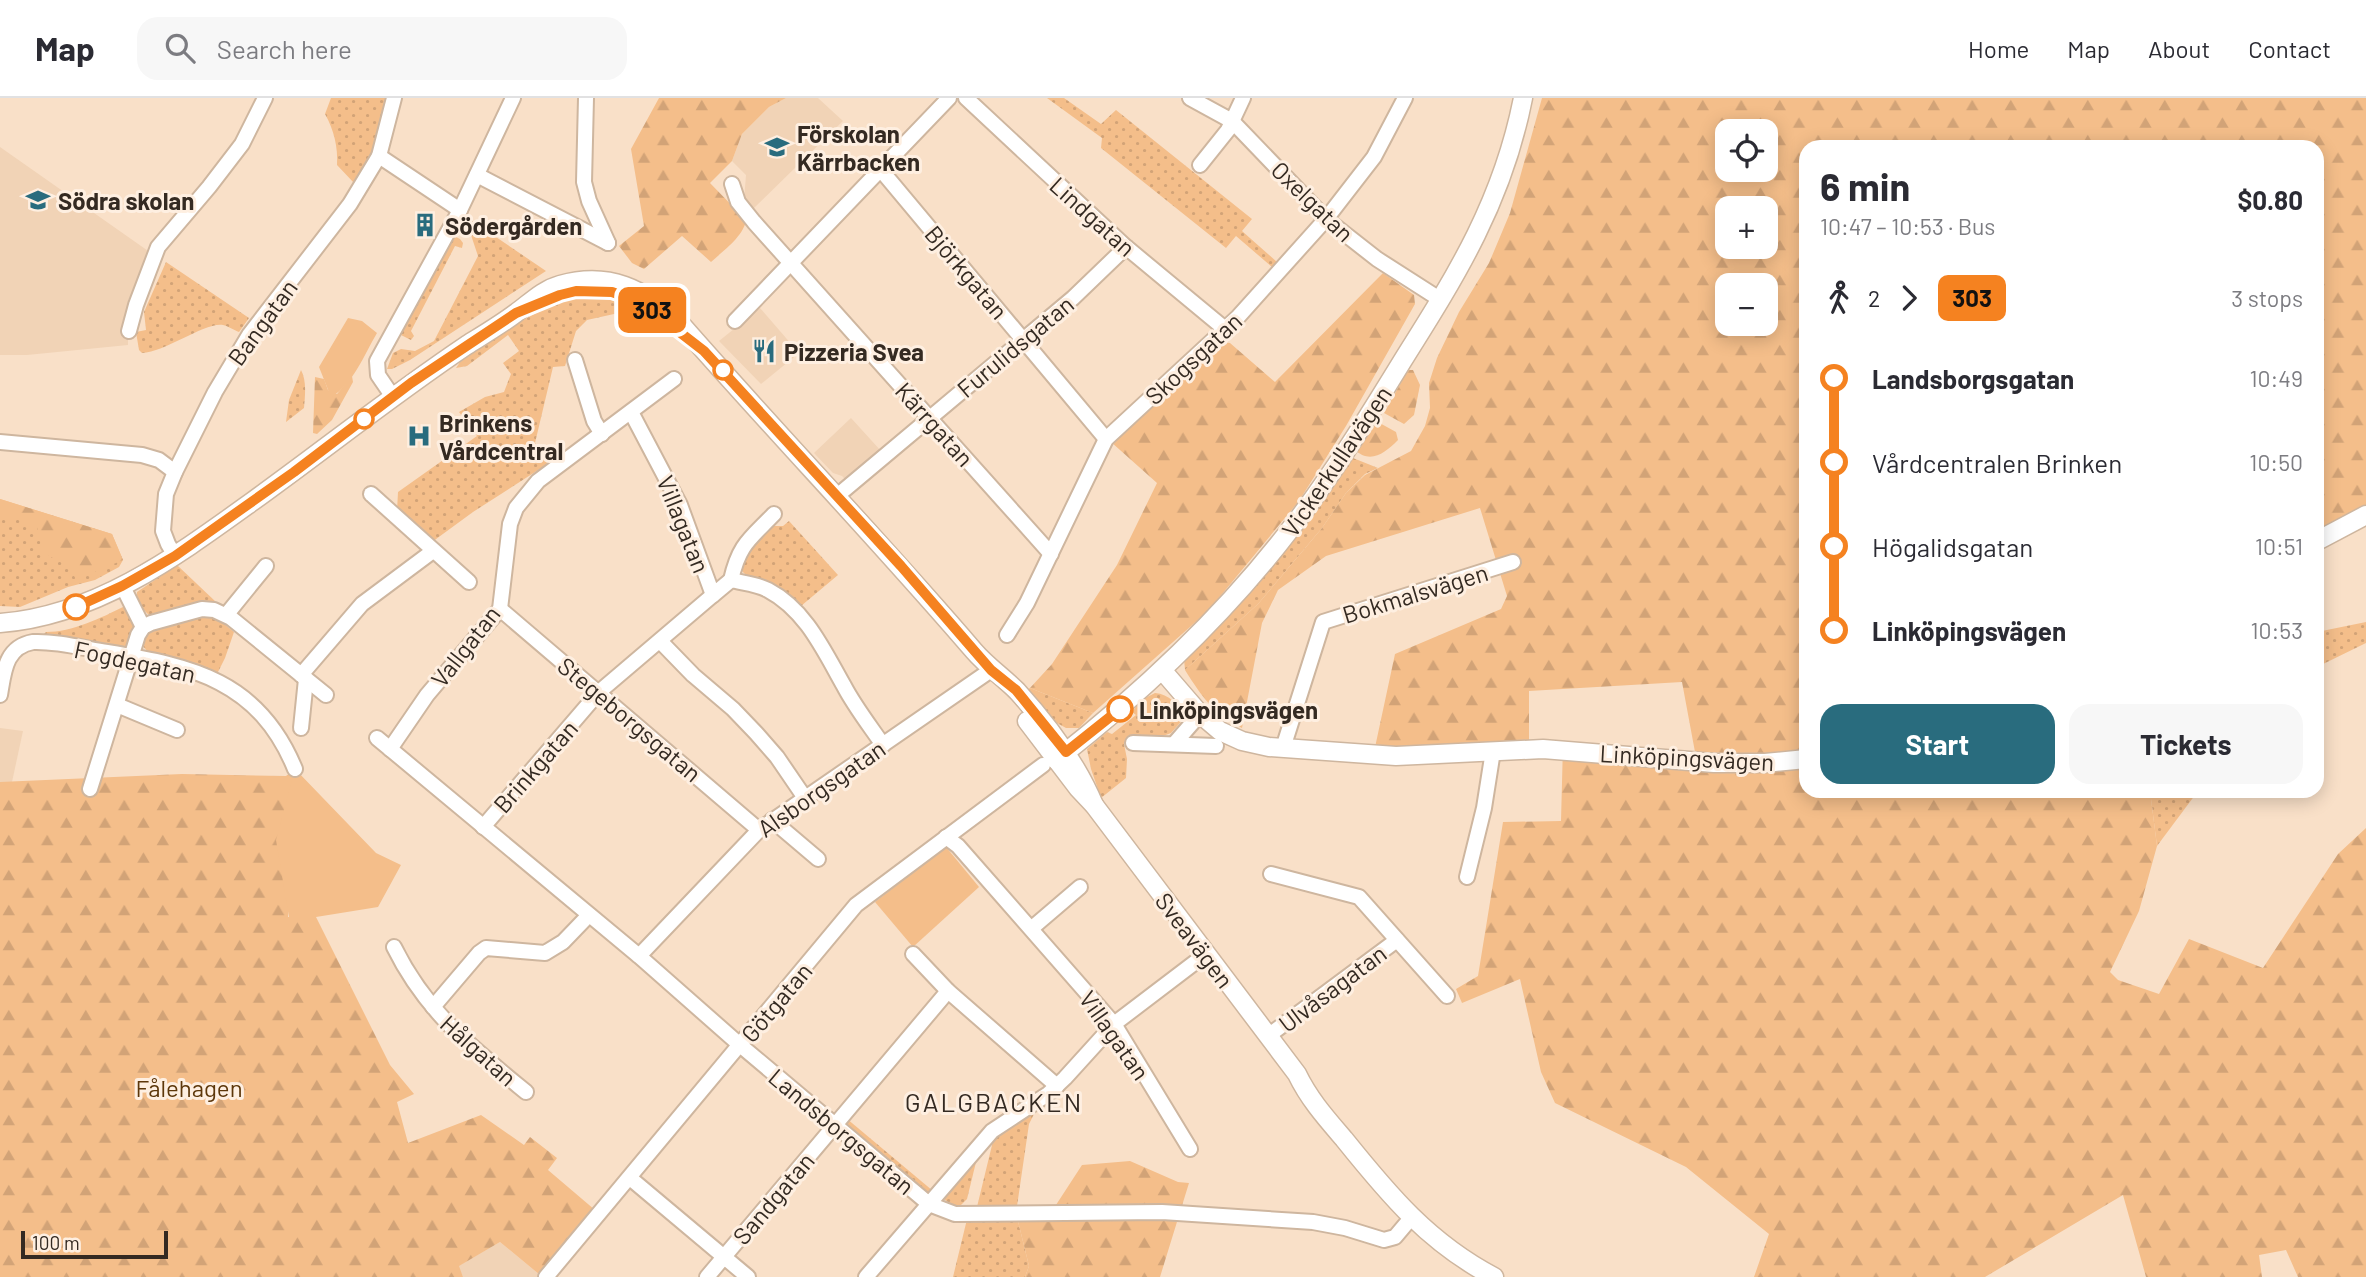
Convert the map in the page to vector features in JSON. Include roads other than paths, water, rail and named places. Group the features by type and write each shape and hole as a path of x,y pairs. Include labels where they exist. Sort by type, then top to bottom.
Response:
{"main road":[{"name":"Vickerkullavägen","path":"1055,759 1120,709 1162,670 1233,599 1293,527 1343,456 1461,267 1496,195 1523,98"},
{"name":"Sveavägen","path":"0,623 43,617 86,603 175,556 394,397 516,313 576,291 612,292 642,303 704,351 991,670 1016,690 1055,759 1077,768 1094,805 1297,1074 1309,1098 1411,1218 1453,1252 1494,1277"},
{"path":"2324,537 2366,515"},
{"name":"Linköpingsvägen","path":"1162,670 1200,714 1220,731 1254,744 1396,756 1543,749 1714,763 1799,760"}],"street":[{"path":"128,331 158,247 248,135 265,98"},
{"name":"Bangatan","path":"175,556 163,531 166,494 175,472 236,354 350,204 379,156 394,98"},
{"path":"394,397 378,375 377,362 460,210 513,98"},
{"path":"477,175 608,243 589,201 584,182 586,98"},
{"path":"735,321 949,98"},
{"name":"Lindgatan","path":"966,98 1126,247 1225,329"},
{"name":"Oxelgatan","path":"1190,98 1232,121 1326,219 1377,259 1441,300"},
{"path":"1200,165 1232,121 1243,98"},
{"name":"Skogsgatan","path":"1007,635 1027,603 1106,439 1225,329 1326,219 1374,157 1405,98"},
{"path":"379,156 460,210"},
{"name":"Björkgatan","path":"881,170 1106,439"},
{"name":"Kärrgatan","path":"732,184 738,202 1051,554"},
{"name":"Furulidsgatan","path":"837,496 1073,298 1126,247"},
{"path":"575,359 594,421 602,434 674,379"},
{"name":"Villagatan","path":"631,412 680,505 713,595 731,580 766,589 797,612 820,642 845,690 883,745"},
{"name":"Vallgatan","path":"390,749 427,695 500,609 510,524 516,508 538,481 602,434"},
{"path":"0,442 142,455 159,460 175,472"},
{"path":"372,494 469,582"},
{"path":"731,580 742,547 774,514"},
{"path":"301,728 304,677 362,604 433,551"},
{"name":"Bokmalsvägen","path":"1283,748 1323,622 1513,562"},
{"path":"227,614 266,566"},
{"path":"122,586 143,627"},
{"name":"Brinkgatan","path":"483,827 599,692 713,595"},
{"path":"90,789 138,635 143,627 151,622 202,609 227,614 326,695"},
{"name":"Stegeborgsgatan","path":"500,609 759,830"},
{"name":"Fogdegatan","path":"0,695 5,664 10,655 27,643 39,641 132,656 186,669 219,682 241,695 273,725 282,738 295,769"},
{"path":"660,641 693,676 733,709 756,733 777,757 805,798"},
{"name":"Alsborgsgatan","path":"639,957 759,830 991,670"},
{"path":"117,705 177,730"},
{"path":"1174,744 1200,714"},
{"name":"Landsborgsgatan","path":"377,738 929,1204 955,1214 1162,1212 1313,1222 1384,1240 1395,1237 1411,1218"},
{"path":"1133,743 1216,746"},
{"path":"1467,877 1493,751"},
{"name":"Götgatan","path":"546,1277 856,905 1055,759"},
{"path":"772,820 818,859"},
{"name":"Villagatan","path":"946,837 958,846 1032,928 1114,1024 1190,1149"},
{"path":"1271,874 1359,897 1447,996"},
{"path":"1032,928 1080,887"},
{"name":"Hålgatan","path":"433,1007 486,948 545,953 562,942 589,915"},
{"name":"Ulvåsagatan","path":"1268,1036 1397,940"},
{"name":"Hålgatan","path":"394,947 403,965 433,1007 462,1038 526,1092"},
{"path":"913,954 948,991 1057,1086"},
{"path":"866,1277 992,1131 1057,1086 1114,1024 1206,954"},
{"name":"Sandgatan","path":"707,1277 948,991"},
{"path":"630,1178 748,1277"}],"place":[{"name":"Förskolan Kärrbacken","path":"777,147"},
{"name":"Södra skolan","path":"38,200"},
{"name":"Södergården","path":"425,225"},
{"name":"Pizzeria Svea","path":"764,351"},
{"name":"Brinkens Vårdcentral","path":"419,436"},
{"name":"Linköpingsvägen","path":"1120,709"}],"district":[{"name":"GALGBACKEN","path":"994,1101"}],"park label":[{"name":"Fålehagen","path":"189,1087"}]}
